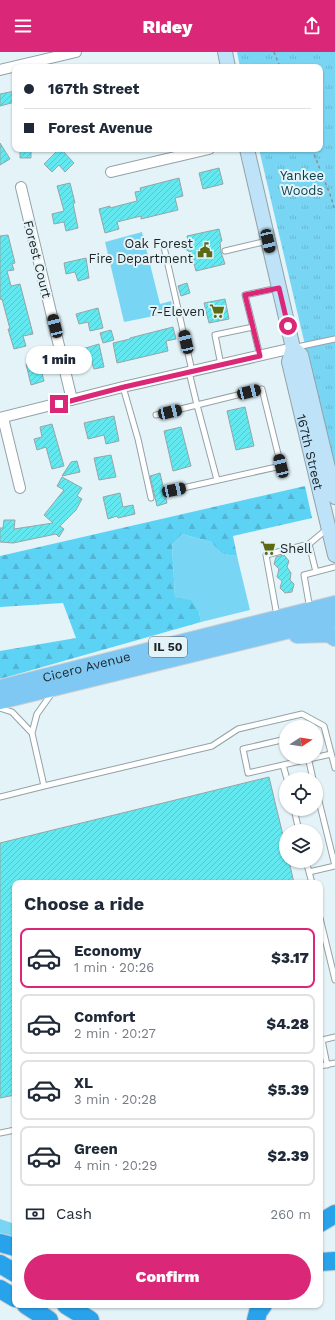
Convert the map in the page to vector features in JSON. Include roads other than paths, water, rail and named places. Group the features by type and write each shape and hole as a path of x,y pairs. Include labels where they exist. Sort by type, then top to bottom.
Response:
{"highway":[{"path":"323,1221 335,1214"},
{"path":"0,1243 12,1246"},
{"path":"323,1262 335,1261"},
{"path":"0,1264 12,1271"},
{"path":"0,1289 12,1296"},
{"path":"31,1308 49,1320"},
{"path":"71,1308 90,1320"},
{"path":"256,1320 261,1308"}],"main road":[{"path":"225,52 227,64"},
{"name":"167th Street","path":"248,152 293,348 289,362 335,555"},
{"name":"167th Street","path":"293,348 300,355 335,496"},
{"name":"Cicero Avenue","path":"0,688 335,604"},
{"name":"Cicero Avenue","path":"0,701 335,619"},
{"path":"265,635 329,634 335,638"}],"street":[{"path":"25,64 76,52"},
{"path":"0,70 12,67"},
{"path":"111,172 195,152"},
{"name":"Forest Court","path":"21,187 72,400"},
{"path":"20,488 2,418 124,387 221,366 293,348"}],"lane":[{"path":"225,251 268,241"},
{"path":"164,247 197,405 217,480"},
{"path":"260,356 245,295 279,288"},
{"path":"221,366 214,335 253,327"},
{"path":"293,348 335,339"},
{"path":"124,387 138,439 151,498"},
{"path":"156,415 262,389 281,466 174,490"},
{"path":"278,619 266,555 309,544 328,528"},
{"path":"309,544 316,572"},
{"path":"311,610 304,575 335,567"},
{"path":"44,786 32,733 37,714 56,687"},
{"path":"0,708 12,712 32,733"},
{"path":"0,798 212,746 238,728 302,714 324,726 335,768"},
{"path":"279,741 243,749 248,773 287,764"},
{"path":"323,756 332,754"},
{"path":"283,765 285,772"},
{"path":"309,872 335,866 322,816"},
{"path":"308,868 311,880"},
{"path":"323,930 335,980"},
{"path":"323,1040 335,1037"},
{"path":"323,1045 327,1065"},
{"path":"323,1066 335,1063"},
{"path":"0,1133 12,1131"}],"place":[{"name":"Oak Forest Fire Department","path":"205,250"},
{"name":"7-Eleven","path":"217,311"},
{"name":"Shell","path":"268,548"}],"park label":[{"name":"Yankee Woods","path":"302,182"}]}
